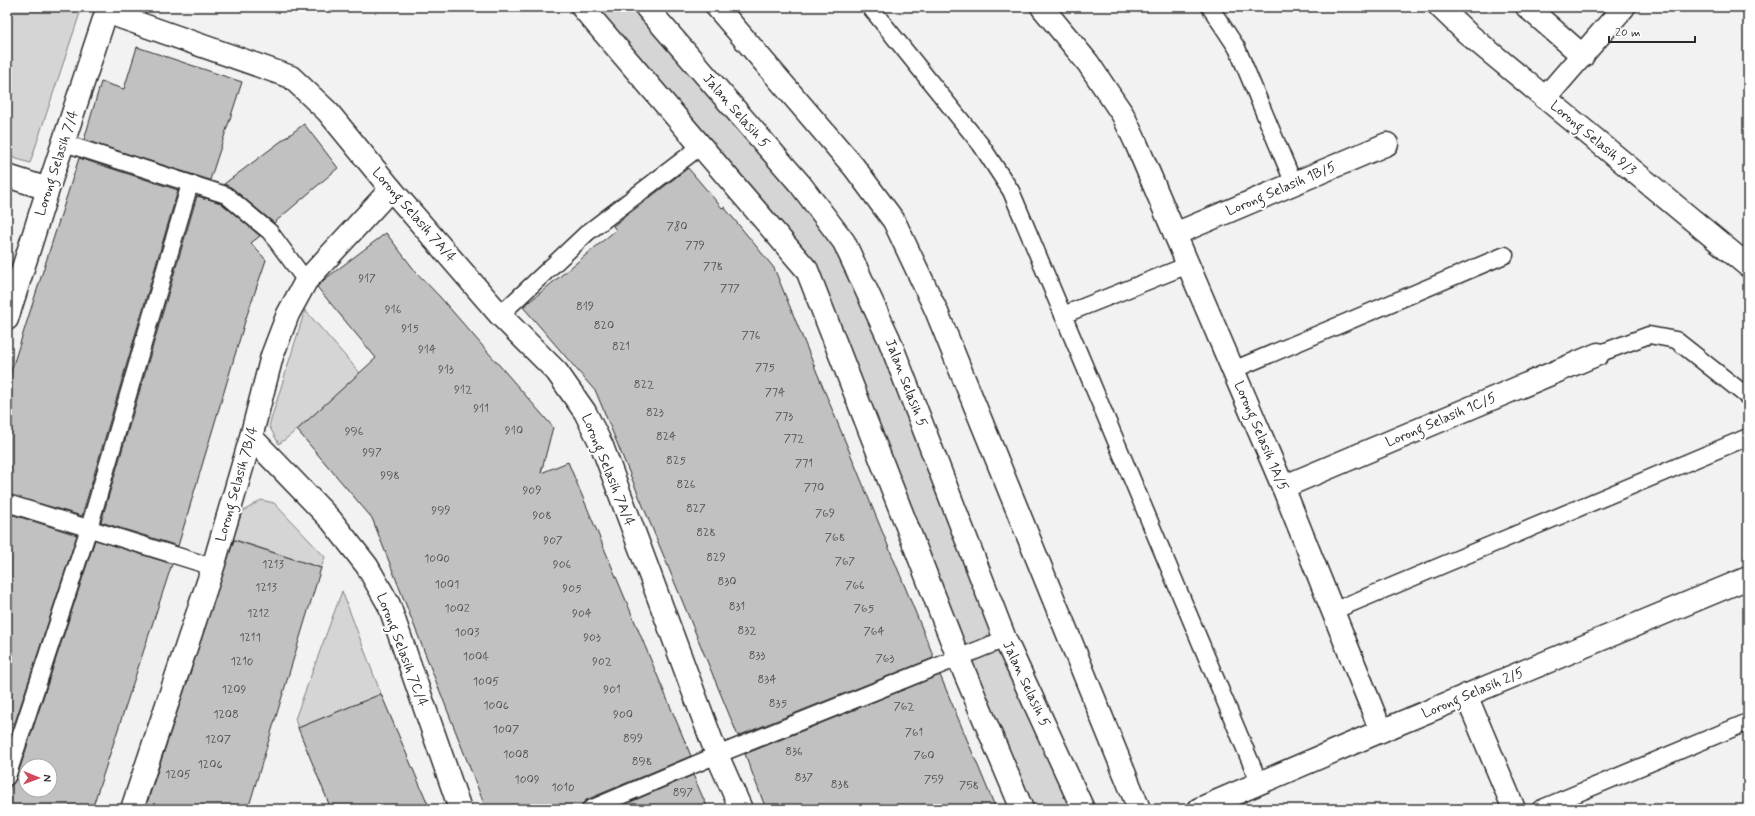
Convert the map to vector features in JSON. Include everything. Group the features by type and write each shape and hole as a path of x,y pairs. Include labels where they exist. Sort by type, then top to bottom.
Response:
{"street":[{"path":"582,7 807,270 958,657 1022,809"},
{"name":"Jalan Selasih 5","path":"646,7 800,184 844,242 889,339 1005,640 1083,809"},
{"path":"717,7 854,167 894,222 936,310 1139,809"},
{"name":"Lorong Selasih 1A/5","path":"1042,7 1088,63 1123,115 1283,487 1381,731"},
{"name":"Lorong Selasih 9/3","path":"1440,7 1467,34 1748,266"},
{"path":"1527,7 1583,56"},
{"path":"1545,98 1624,7"},
{"name":"Lorong Selasih 7A/4","path":"107,9 291,77 328,112 391,189 500,315 557,372 585,412 602,446 717,755 741,809"},
{"name":"Lorong Selasih 7/4","path":"7,319 107,9"},
{"name":"Lorong Selasih 1B/5","path":"1175,234 1387,144"},
{"path":"7,176 48,189"},
{"name":"Lorong Selasih 7B/4","path":"132,809 213,567 251,437 272,356 288,314 306,281 391,189"},
{"name":"Lorong Selasih 1C/5","path":"1283,487 1598,354"},
{"name":"Lorong Selasih 7C/4","path":"251,437 332,520 367,566 388,605 460,809"},
{"name":"Lorong Selasih 2/5","path":"1199,809 1259,782 1748,578"},
{"path":"1466,695 1514,809"}],"lane":[{"path":"870,7 981,145 1011,191 1259,782"},
{"path":"1210,7 1237,48 1294,184"},
{"path":"64,143 226,196 270,232 306,281"},
{"path":"500,315 587,233 701,146"},
{"path":"7,776 89,528 190,184"},
{"path":"1233,370 1505,255"},
{"path":"1063,315 1188,265"},
{"path":"1598,354 1649,335 1676,340 1748,397"},
{"path":"1333,611 1748,437"},
{"path":"7,503 213,567"},
{"path":"590,809 717,755 958,657 1005,640"},
{"path":"1540,809 1748,722"}],"shaded area":[{"path":"7,7 82,7 30,163 7,156"},
{"path":"582,7 646,7 844,242 1083,809 1022,809 807,270"},
{"path":"305,310 360,373 297,430 279,444 269,426"},
{"path":"261,500 274,503 325,557 321,568 233,539 242,512"},
{"path":"342,591 381,694 298,728 295,719"}],"building":[{"path":"137,47 242,82 210,180 84,140 101,82 124,89"},
{"path":"304,124 338,168 274,223 232,188 224,184"},
{"path":"79,158 178,190 82,516 7,494 7,384"},
{"path":"688,168 722,208 724,207 774,268 933,655 933,658 738,736 596,392 523,307 616,230 613,226"},
{"path":"197,196 204,198 204,200 205,198 221,203 260,236 251,243 266,260 246,318 178,546 101,522"},
{"path":"386,233 416,272 440,297 553,427 541,473 568,462 691,756 586,800 582,804 581,809 486,809 372,518 297,430 376,358 317,287 325,279"},
{"path":"7,513 77,535 7,747"},
{"path":"95,540 172,564 92,809 7,809 7,796 10,786 16,780 18,774 18,798 58,798 58,758 23,758"},
{"path":"234,540 321,568 248,809 145,809"},
{"path":"940,675 996,809 766,809 745,754"},
{"path":"381,694 430,809 331,809 298,728"},
{"path":"693,775 708,809 614,809"}]}
